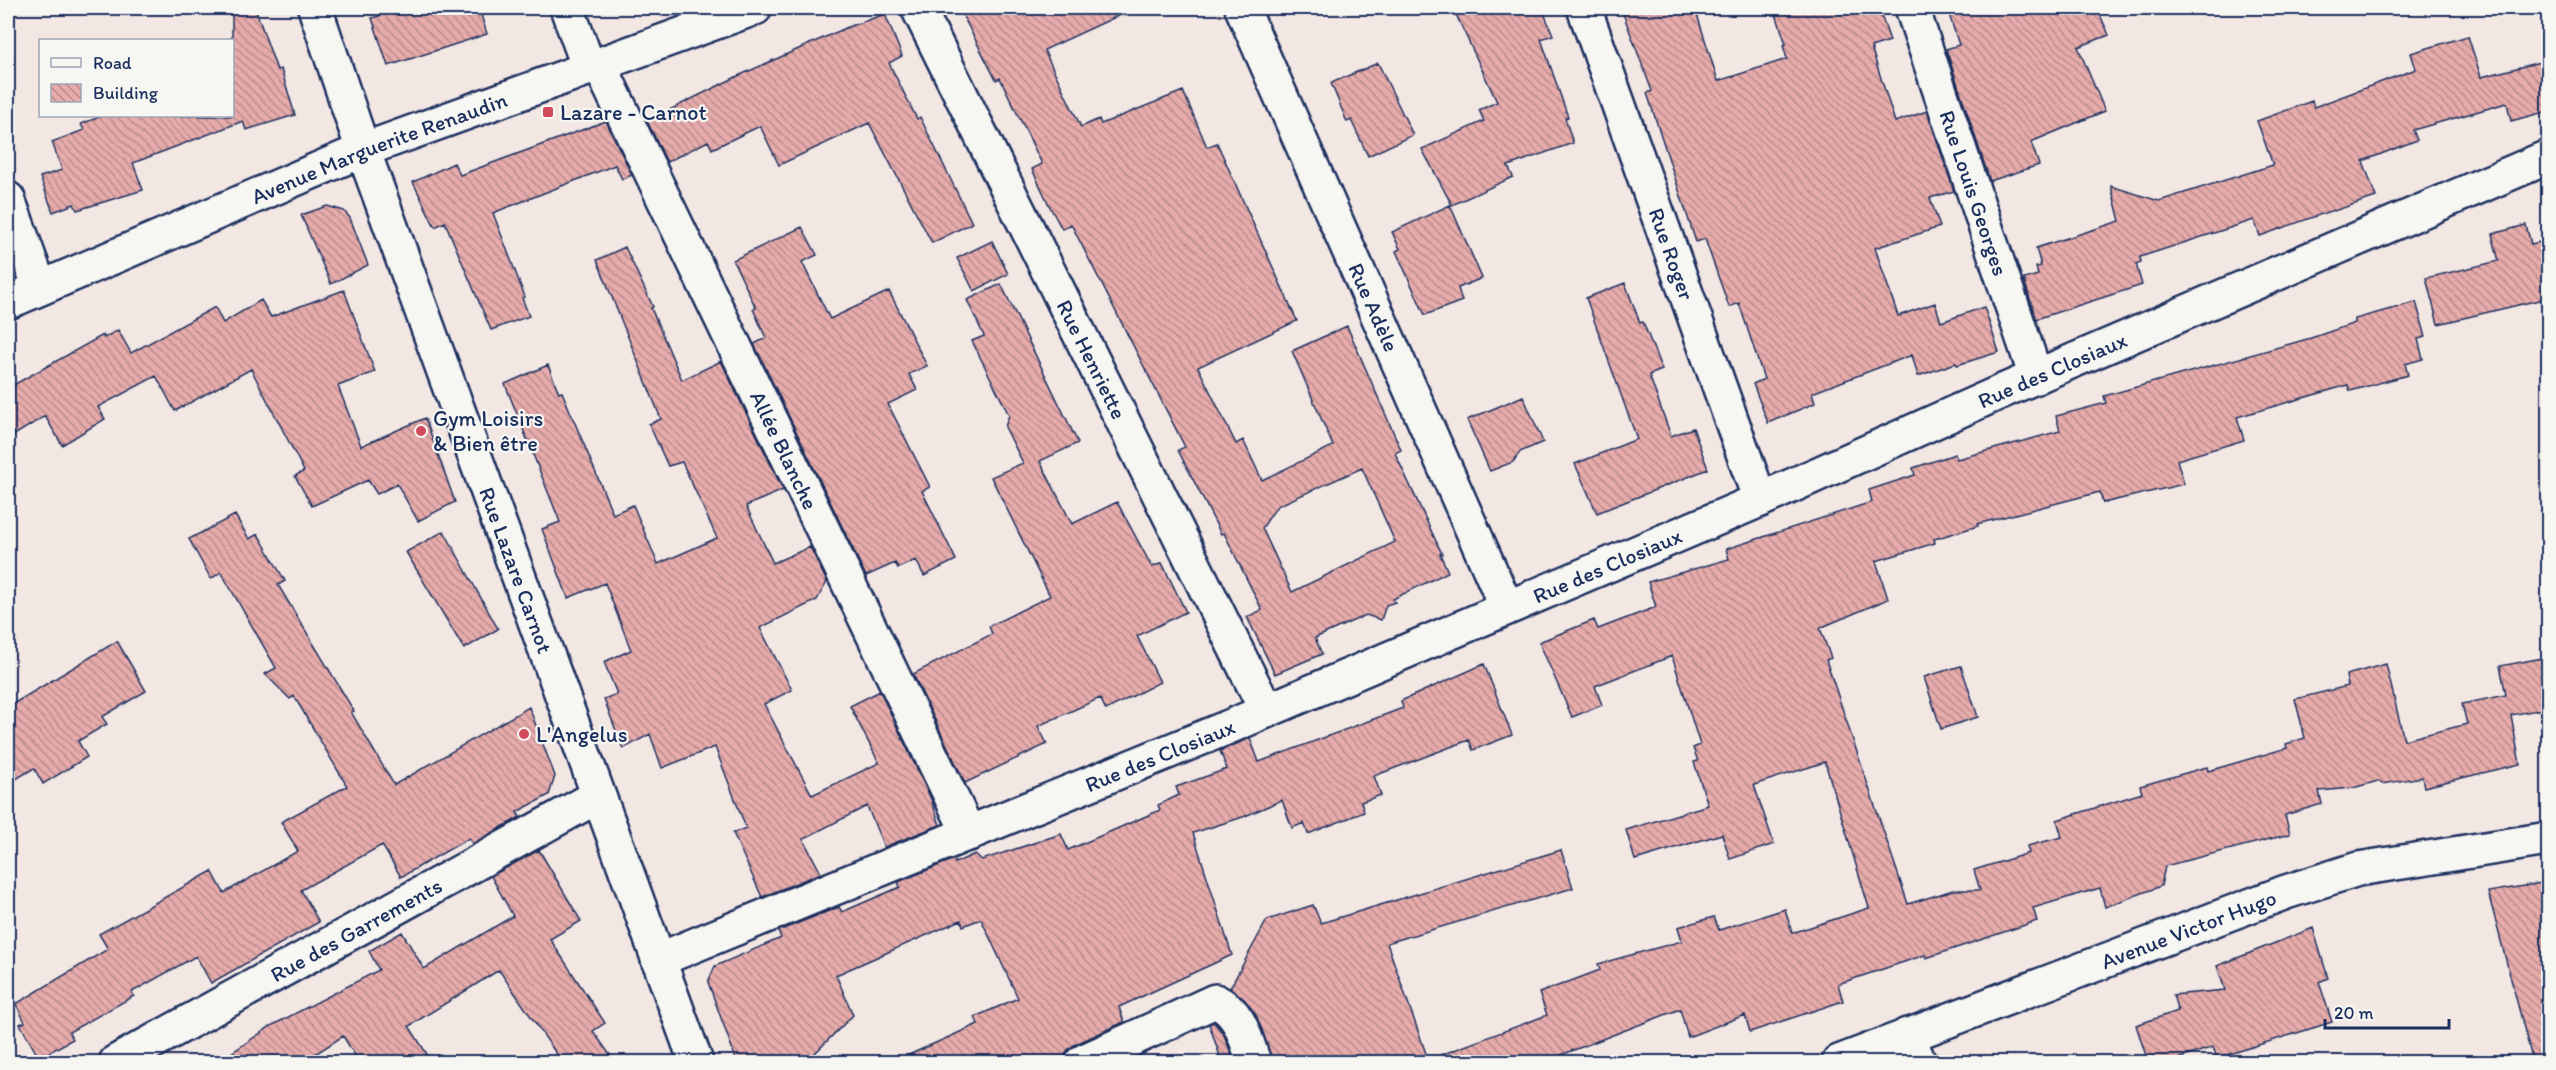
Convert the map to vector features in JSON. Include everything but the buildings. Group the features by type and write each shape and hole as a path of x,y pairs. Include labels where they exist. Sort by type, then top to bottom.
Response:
{"street":[{"name":"Rue Lazare Carnot","path":"315,8 363,150 696,1062"},
{"name":"Allée Blanche","path":"567,8 969,834"},
{"name":"Avenue Marguerite Renaudin","path":"8,302 363,150 755,8"},
{"name":"Rue Henriette","path":"918,8 1266,710"},
{"name":"Rue Adèle","path":"1242,8 1506,606"},
{"name":"Rue Roger","path":"1584,8 1760,500"},
{"name":"Rue Louis Georges","path":"1912,8 2036,377"},
{"name":"Rue des Closiaux","path":"658,960 1266,710 1506,606 1760,500 2036,377 2548,157"},
{"path":"8,199 40,288"},
{"name":"Rue des Garrements","path":"117,1062 598,796"},
{"name":"Avenue Victor Hugo","path":"1839,1062 1913,1049 2286,892 2358,869 2548,839"},
{"path":"1082,1062 1215,1001 1238,1017 1254,1062"}],"place":[{"name":"Lazare - Carnot","path":"548,112"},
{"name":"Gym Loisirs & Bien être","path":"421,431"},
{"name":"L'Angelus","path":"524,734"}]}
